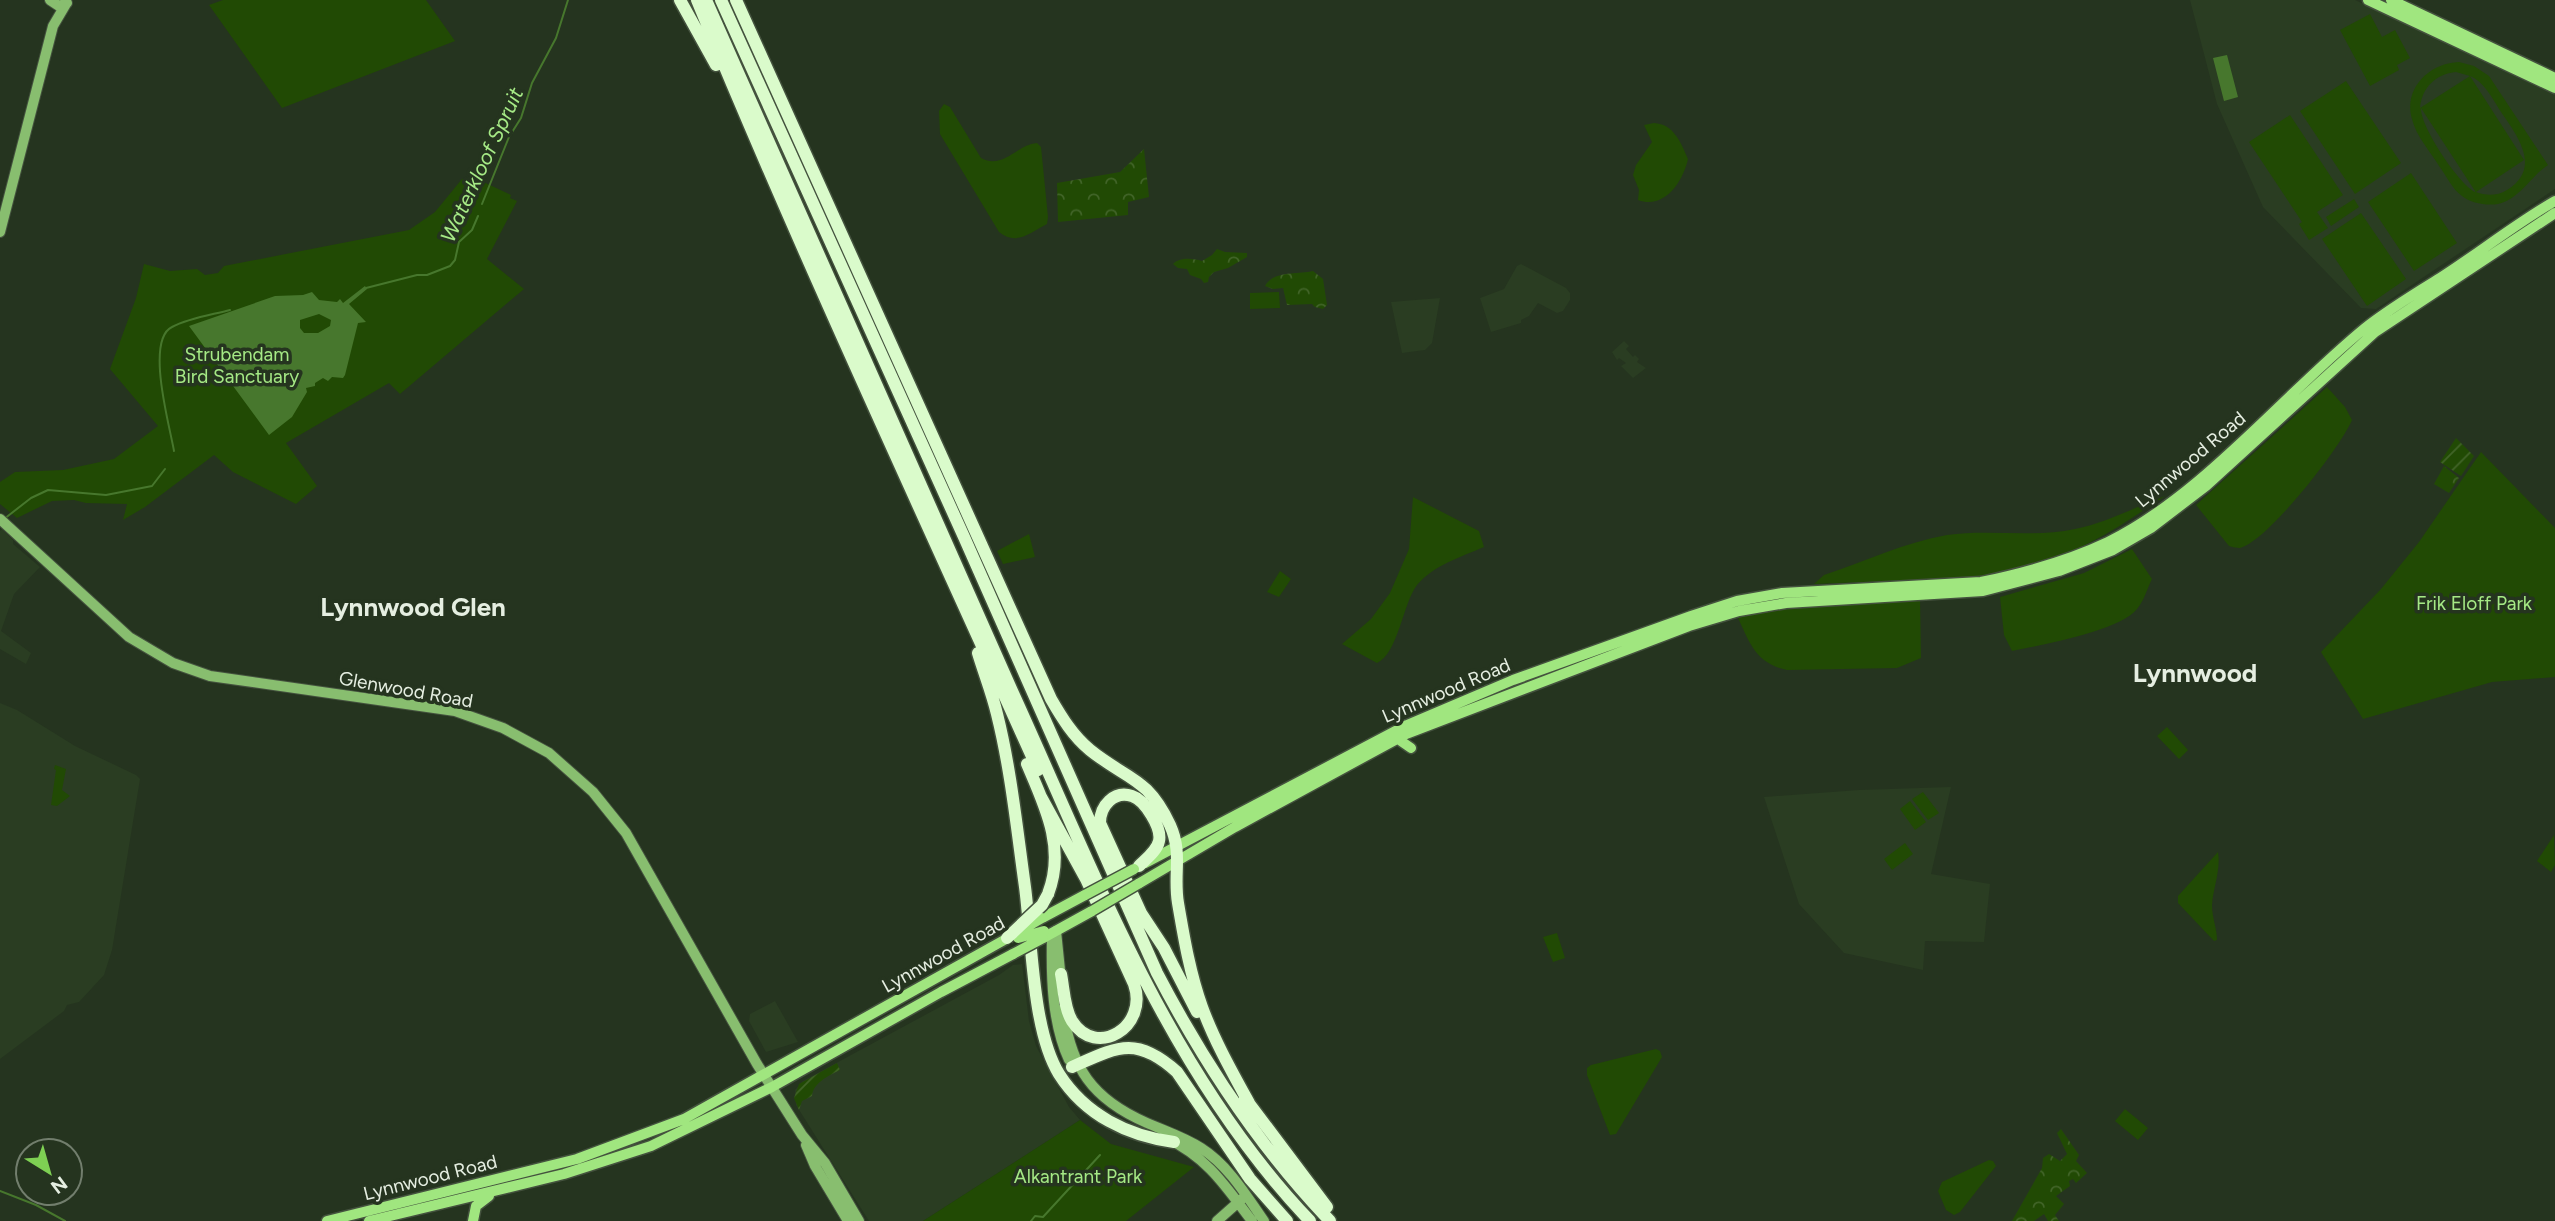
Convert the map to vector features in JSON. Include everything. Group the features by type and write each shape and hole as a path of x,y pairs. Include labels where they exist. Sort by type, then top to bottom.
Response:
{"highway":[{"path":"680,0 746,121"},
{"path":"696,0 746,121 935,545 1060,820 1092,872"},
{"path":"706,0 1092,872 1169,1026 1199,1077 1265,1171 1310,1221"},
{"path":"721,0 1157,973 1181,1020 1235,1106 1330,1221"},
{"path":"736,0 1061,716 1091,751 1133,777 1149,791 1161,808 1178,846 1175,885 1196,986 1208,1021 1249,1103"},
{"path":"741,0 751,35"},
{"path":"935,545 973,640 997,715 1025,887 1041,1025 1051,1057 1066,1084 1103,1119 1128,1130 1174,1142"},
{"path":"1009,605 1076,790"},
{"path":"980,641 1041,797 1056,853 1055,873 1048,894 1041,905 1006,940"},
{"path":"1136,867 1159,843 1160,837 1137,799 1117,796 1105,804 1100,823 1141,913 1177,972 1229,1075 1338,1221"},
{"path":"1041,797 1086,879 1134,984 1138,1000 1136,1013 1130,1023 1121,1032 1108,1037 1096,1037 1084,1032 1074,1024 1068,1012 1061,974"},
{"path":"1075,1066 1117,1049 1146,1050 1162,1058 1177,1072 1250,1179 1287,1221"}],"main road":[{"path":"2368,0 2555,88"},
{"path":"2391,0 2555,78"},
{"name":"Lynnwood Road","path":"327,1221 577,1159 613,1148 684,1119 1042,918 1378,738 1404,732 1689,626 1739,611 1794,602 1950,588 2011,576 2078,555 2109,541 2146,520 2201,477 2363,330 2401,301 2555,201"},
{"name":"Lynnwood Road","path":"369,1221 564,1174 651,1146 772,1087 1092,911 1404,732 1513,680 1737,601 1802,591 1950,588 1983,592 2084,563 2113,550 2151,528 2206,486 2375,332 2555,213"},
{"path":"1404,732 1411,748"},
{"path":"1006,940 1032,933 1050,933 1065,906"},
{"path":"764,1074 774,1073 866,1025 941,992"},
{"path":"473,1221 474,1211 480,1202 504,1188"}],"street":[{"path":"52,2 59,6 68,2"},
{"path":"0,232 53,26 52,2"},
{"path":"53,26 68,2"},
{"name":"Glenwood Road","path":"3,521 129,637 178,666 221,678 455,712 503,728 549,753 593,792 625,833 720,1002 802,1135"},
{"path":"1050,933 1061,974 1066,1029 1075,1066 1102,1098 1129,1115 1201,1148 1227,1170 1252,1221"},
{"path":"1050,933 1059,1028 1087,1090 1112,1112 1174,1142 1202,1159 1264,1221"},
{"path":"802,1135 815,1166 848,1221"},
{"path":"802,1135 825,1163 859,1221"},
{"path":"1217,1221 1242,1199"}],"shaded area":[{"path":"2190,0 2355,0 2555,95 2555,189 2376,309 2361,308 2263,207 2217,104"},
{"path":"2227,55 2238,97 2224,101 2213,58"},
{"path":"1521,264 1566,288 1570,293 1570,300 1563,311 1557,313 1538,303 1521,323 1491,332 1480,298 1504,289 1517,266"},
{"path":"365,286 367,289 349,304 366,322 358,323 345,375 343,378 332,377 328,381 323,378 315,383 315,386 306,388 307,392 292,417 269,435 189,326 275,296 312,292 319,300 337,302 340,299 343,303","holes":["319,314 331,320 330,326 318,333 304,333 300,328 300,320"]},
{"path":"1440,298 1432,343 1425,350 1402,353 1391,302"},
{"path":"1624,341 1629,346 1626,349 1646,368 1633,378 1621,366 1626,363 1619,358 1617,360 1612,352"},
{"path":"2,529 13,540 13,544 40,567 14,594 1,631 31,653 26,664 0,649"},
{"path":"0,703 140,779 112,950 104,975 79,1002 67,1005 64,1011 0,1059"},
{"path":"1951,787 1931,874 1990,884 1984,942 1925,941 1923,970 1844,953 1799,904 1764,797"},
{"path":"1022,964 1029,1021 1036,1046 1069,1107 1080,1120 923,1221 869,1221 796,1105 795,1090 803,1081 1013,965"},
{"path":"775,1001 798,1042 766,1052 749,1021 750,1014"}],"green space":[{"path":"223,0 426,0 455,41 282,108 209,5"},
{"path":"2370,14 2382,37 2395,30 2410,58 2397,65 2399,70 2370,86 2340,30"},
{"path":"2459,62 2474,66 2489,76 2548,165 2519,193 2506,201 2493,205 2479,203 2458,193 2414,125 2410,108 2415,88 2429,73","holes":["2456,72 2470,76 2420,108 2427,88 2436,79","2470,76 2487,90 2523,150 2525,161 2524,171 2518,181 2507,190 2495,194 2476,192 2524,160","2421,108 2475,192 2450,166 2433,140"]},
{"path":"2346,81 2401,163 2355,194 2300,111"},
{"path":"944,104 950,107 981,158 996,161 1029,145 1037,143 1041,147 1047,224 1017,238 999,232 940,134 939,111"},
{"path":"2290,115 2343,195 2317,212 2328,228 2309,240 2299,224 2302,222 2249,142"},
{"path":"1654,123 1672,131 1688,159 1682,177 1671,192 1656,201 1647,202 1638,200 1639,190 1633,175 1636,165 1652,142 1644,125"},
{"path":"1144,149 1149,197 1128,202 1128,215 1058,222 1057,183 1120,172"},
{"path":"2411,173 2457,243 2414,271 2368,202"},
{"name":"Strubendam Bird Sanctuary","path":"475,178 511,195 510,198 517,201 487,259 524,289 400,394 389,383 286,443 317,486 296,504 233,472 214,455 145,507 123,520 127,504 52,501 17,518 0,504 0,482 15,472 63,470 114,459 158,426 110,369 136,298 144,264 170,271 197,269 205,275 218,273 224,266 409,230 435,212 462,179"},
{"path":"2354,199 2359,207 2331,226 2326,217"},
{"path":"2361,213 2406,279 2367,306 2322,239"},
{"path":"1217,249 1247,253 1247,257 1228,268 1214,272 1208,282 1204,283 1190,275 1187,269 1173,264 1186,259 1202,261"},
{"path":"1313,271 1323,279 1327,305 1323,309 1312,304 1287,305 1283,288 1265,286 1280,275"},
{"path":"1279,292 1280,308 1250,309 1250,293"},
{"path":"2327,387 2345,407 2352,420 2345,433 2319,471 2268,529 2240,548 2229,546 2196,505"},
{"path":"2456,438 2474,456 2461,476 2440,462"},
{"name":"Frik Eloff Park","path":"2481,452 2555,528 2555,677 2492,682 2363,719 2321,652 2381,589 2419,542"},
{"path":"2444,466 2459,478 2449,493 2434,484"},
{"path":"2165,496 2091,542 2010,571 1983,577 1814,584 1824,575 1931,538 1963,533 2059,532 2109,519"},
{"path":"1413,497 1479,531 1484,547 1440,567 1417,585 1390,650 1377,663 1342,644 1371,619 1390,593 1409,549"},
{"path":"1029,534 1035,557 1003,564 997,551"},
{"path":"2132,549 2152,579 2144,599 2128,617 2079,636 2012,651 2004,635 2000,597 2084,573"},
{"path":"1280,571 1291,579 1279,597 1267,592"},
{"path":"1920,598 1921,658 1897,668 1787,670 1776,667 1755,650 1737,616 1807,605"},
{"path":"2167,727 2188,750 2179,759 2157,736"},
{"path":"55,765 66,769 62,790 70,796 57,806 51,805"},
{"path":"1923,792 1939,813 1928,820 1912,799"},
{"path":"1910,801 1926,822 1915,830 1900,809"},
{"path":"2554,835 2555,865 2551,872 2537,861"},
{"path":"1905,843 1913,854 1892,870 1884,859"},
{"path":"2218,852 2212,905 2217,936 2214,941 2178,903 2178,896"},
{"path":"1557,933 1565,958 1553,962 1543,937"},
{"path":"1656,1049 1662,1057 1616,1134 1610,1135 1587,1075 1587,1068"},
{"path":"837,1063 840,1070 818,1084 812,1096 802,1101 799,1110 794,1098 799,1084"},
{"path":"2125,1109 2148,1128 2138,1140 2115,1121"},
{"name":"Alkantrant Park","path":"1080,1120 1111,1144 1194,1167 1126,1221 923,1221"},
{"path":"2061,1129 2079,1155 2076,1161 2087,1173 2076,1183 2073,1179 2069,1181 2070,1186 2056,1196 2064,1204 2055,1215 2059,1221 2048,1221 2044,1214 2034,1221 2012,1221 2042,1168 2043,1158 2049,1154 2060,1161 2067,1154 2057,1133"},
{"path":"1989,1160 1996,1166 1960,1212 1954,1215 1946,1210 1938,1191 1942,1182"}],"waterway":[{"name":"Waterkloof Spruit","path":"482,204 509,137 521,118 532,83 556,38 568,0"},
{"name":"Waterkloof Spruit","path":"366,288 427,275 450,266 455,260 459,242 472,230 478,216"},
{"name":"Waterkloof Spruit","path":"174,451 161,385 160,348 164,335 179,324 230,310"},
{"name":"Waterkloof Spruit","path":"4,519 31,498 48,490 106,495 152,486 165,469"},
{"path":"1031,1221 1035,1216 1043,1217 1100,1155"},
{"path":"0,1191 36,1205 65,1221"}],"district":[{"name":"Lynnwood Glen","path":"413,607"},
{"name":"Lynnwood","path":"2195,673"}]}
